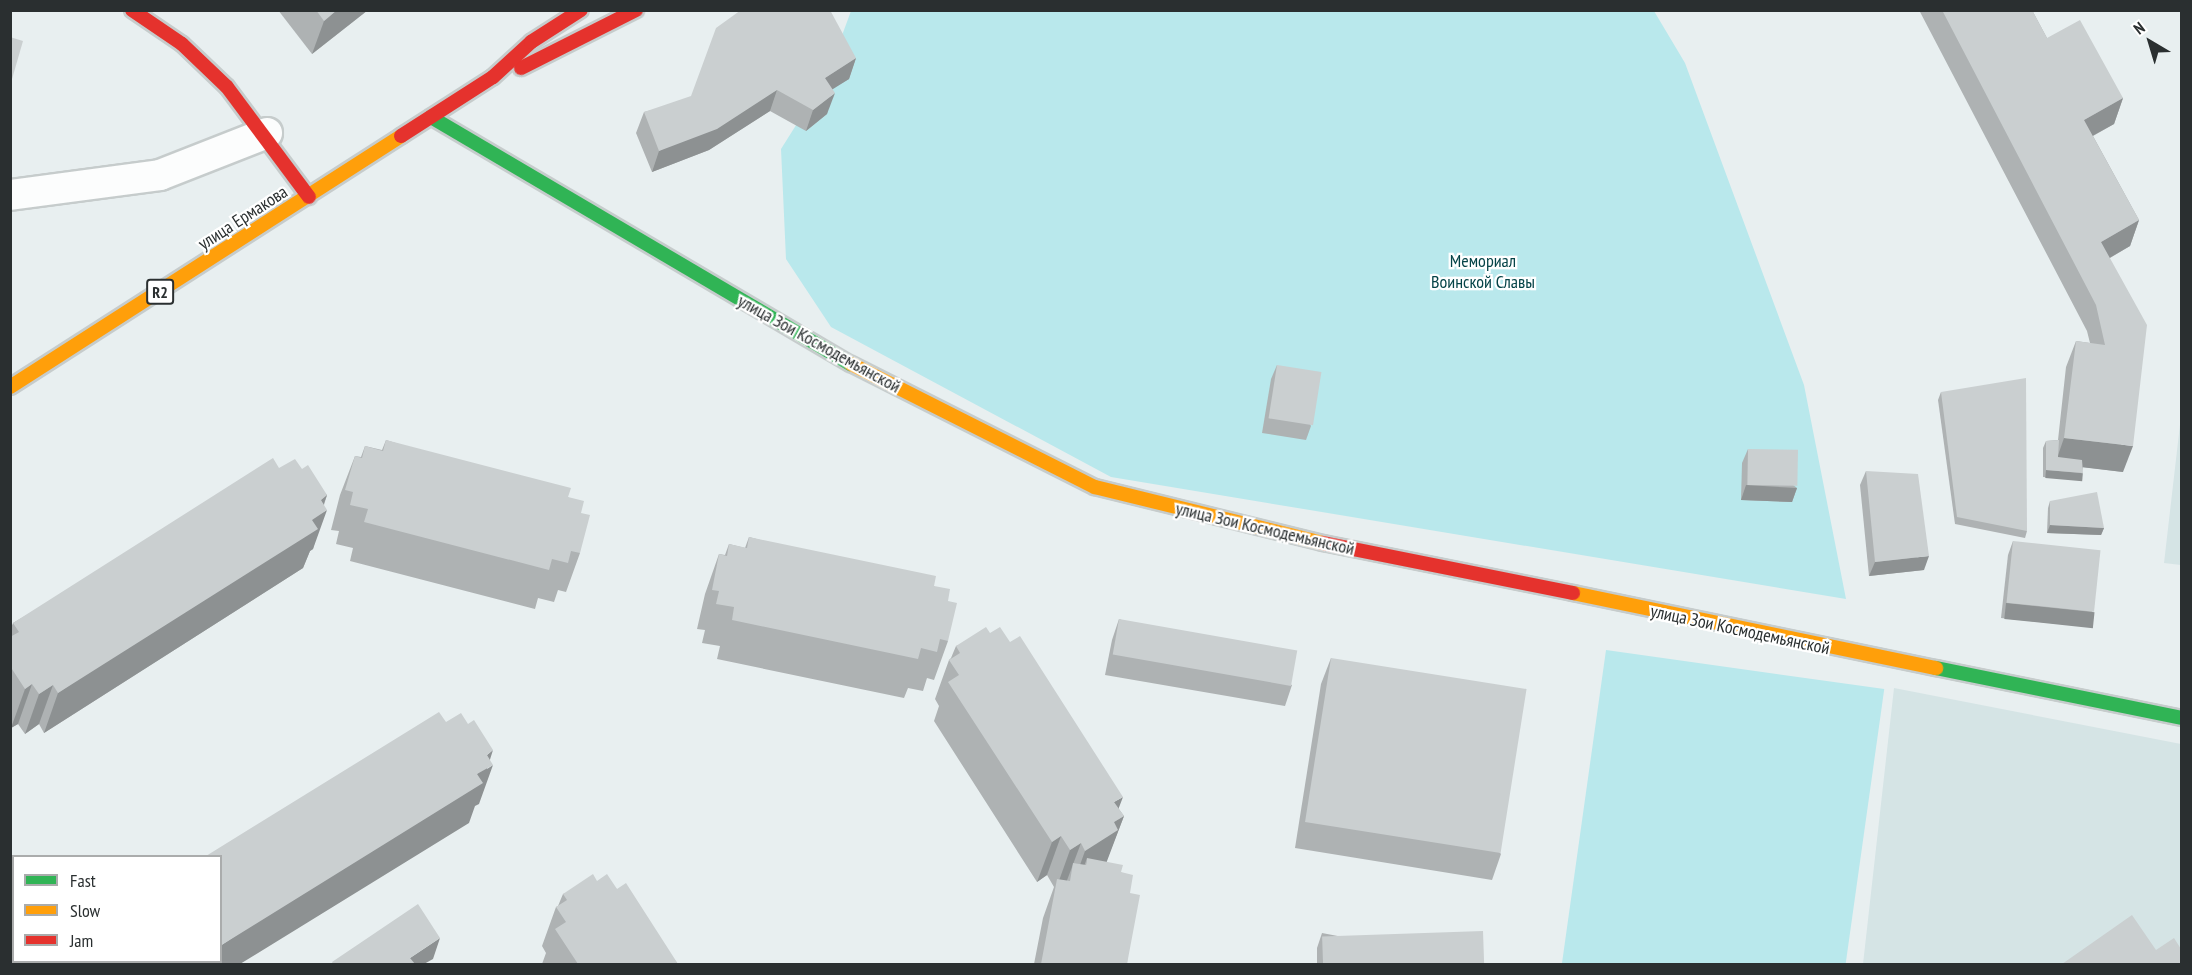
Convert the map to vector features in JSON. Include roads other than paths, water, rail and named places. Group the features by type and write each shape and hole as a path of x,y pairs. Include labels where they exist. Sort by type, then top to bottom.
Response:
{"street":[{"path":"132,10 182,44 267,134 309,197"},
{"name":"улица Ермакова","path":"10,387 493,77 531,42 581,10"},
{"name":"улица Ермакова","path":"493,77 541,62 636,10"},
{"name":"улица Зои Космодемьянской","path":"430,117 839,358 1095,487 1279,534 2181,718"},
{"path":"10,195 66,192 160,175 267,134"}],"park label":[{"name":"Мемориал Воинской Славы","path":"1483,272"}]}
